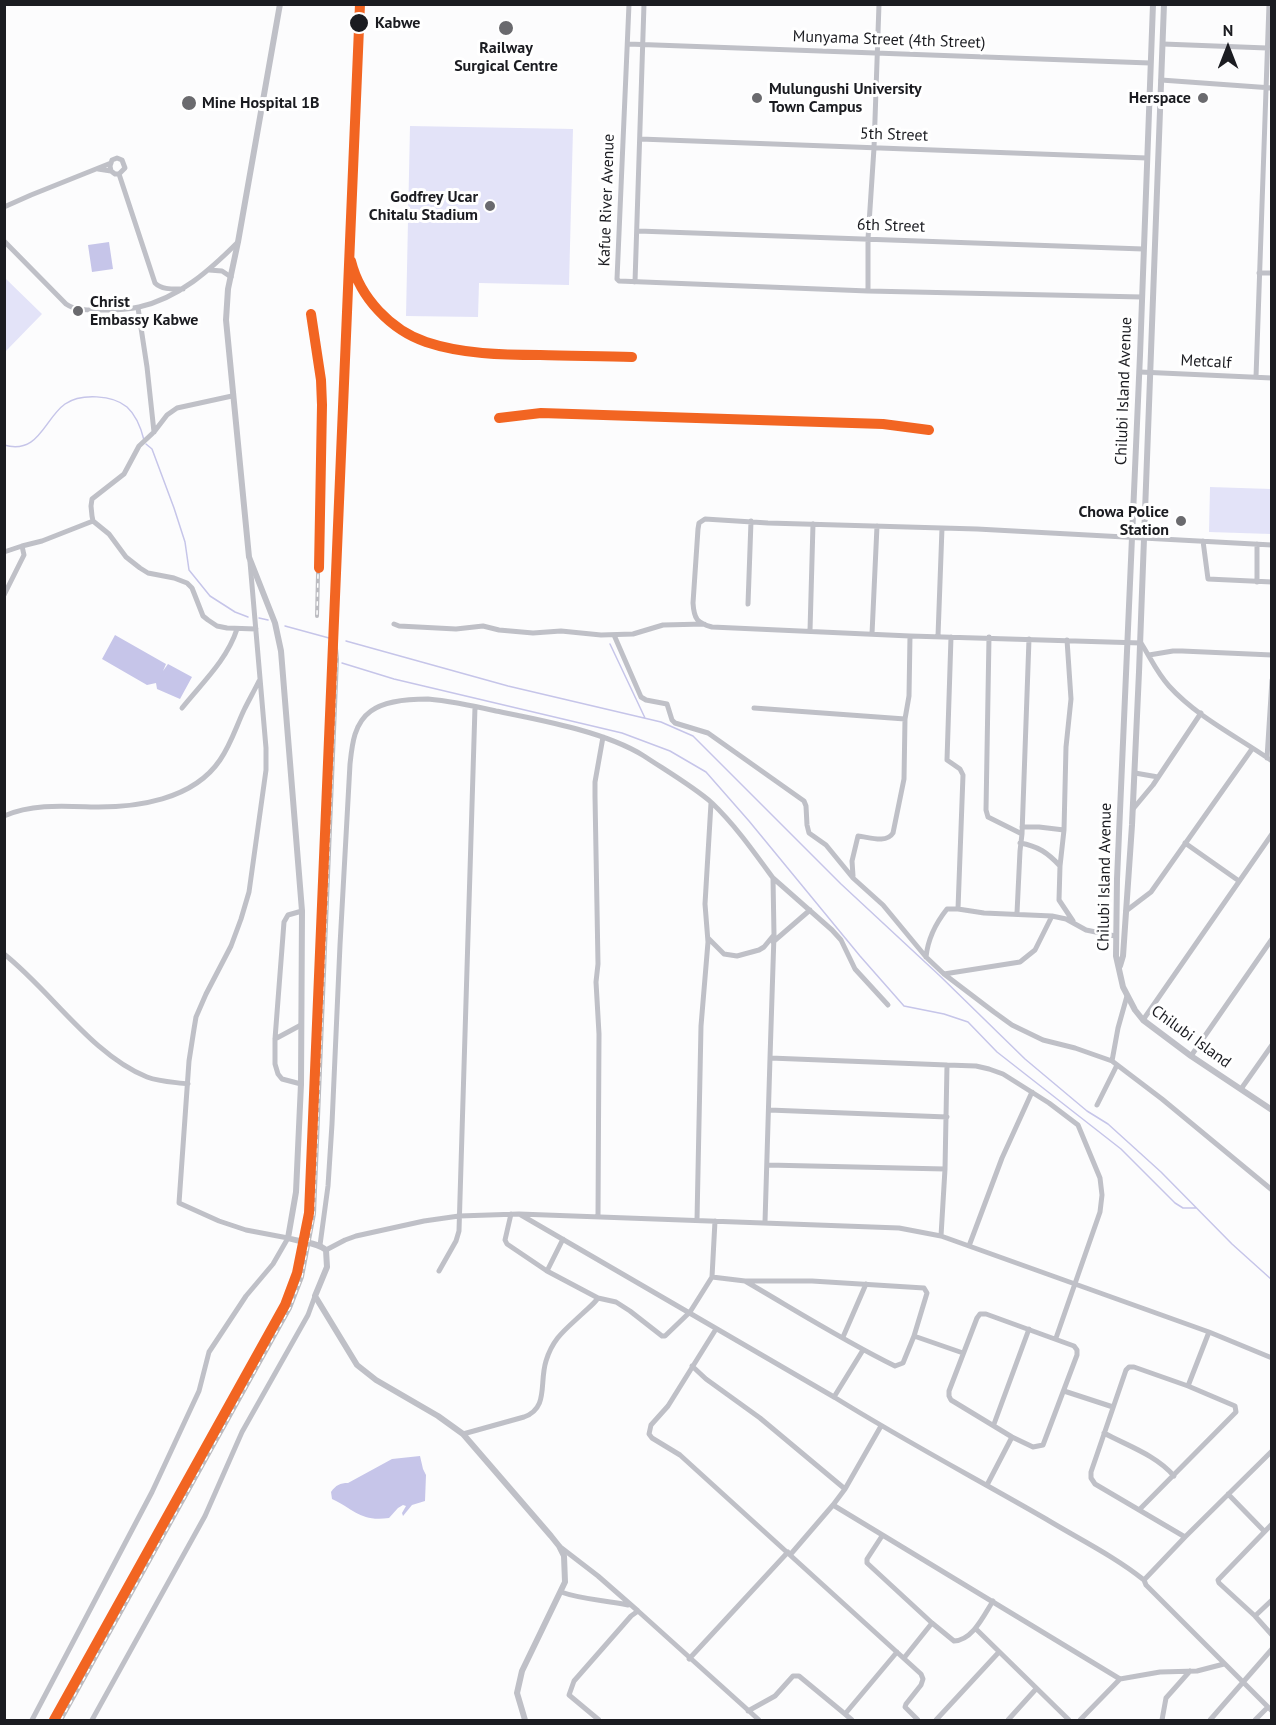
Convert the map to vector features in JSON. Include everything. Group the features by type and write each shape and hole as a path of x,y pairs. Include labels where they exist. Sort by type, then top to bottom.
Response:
{"street":[{"path":"280,4 228,289 226,320 256,629 266,770 249,892 231,946 196,1017 191,1050 179,1203 246,1230 323,1247 356,1236 424,1221 459,1216 511,1214 898,1228 941,1236 1209,1332 1272,1358"},
{"name":"Kafue River Avenue","path":"629,4 617,279 635,282 644,4"},
{"path":"868,291 868,238 879,4"},
{"name":"Chilubi Island Avenue","path":"1120,967 1116,956 1115,936 1140,372 1153,4"},
{"name":"Chilubi Island Avenue","path":"1120,967 1123,956 1133,809 1141,643 1164,4"},
{"path":"1256,377 1264,88 1269,63 1267,48 1269,4"},
{"name":"Munyama Street (4th Street)","path":"628,44 1150,63"},
{"path":"1163,44 1267,48"},
{"path":"1161,80 1272,88"},
{"name":"5th Street","path":"640,139 1147,158"},
{"path":"4,207 111,163 117,158 124,162 125,168 119,174"},
{"path":"111,163 111,171"},
{"path":"96,169 119,174"},
{"path":"119,174 155,284 159,287 184,289"},
{"name":"6th Street","path":"638,231 1143,249"},
{"path":"4,241 71,307 88,310 138,308 184,289 209,270 238,242"},
{"path":"209,270 222,271 231,277"},
{"path":"1258,273 1272,273"},
{"path":"635,282 868,291 1142,297"},
{"path":"138,308 147,367 152,434"},
{"name":"Metcalf","path":"1140,372 1272,378"},
{"path":"232,396 177,408 167,415 139,446 124,474 92,500 91,506 93,521 109,534 126,556 140,568 148,573 187,583 192,588 203,616 208,620 217,626 256,629"},
{"path":"704,624 697,620 693,603 698,529 699,524 705,519 942,528 1272,545"},
{"path":"4,552 42,541 93,521"},
{"path":"748,604 751,521"},
{"path":"810,631 813,524"},
{"path":"872,634 877,526"},
{"path":"938,636 942,528"},
{"path":"1203,541 1208,579 1272,582"},
{"path":"1257,544 1257,582"},
{"path":"4,595 24,555 22,546"},
{"path":"32,1720 152,1492 199,1391 209,1352 246,1296 273,1264 288,1238 296,1192 301,1084 302,911 281,651 275,622 249,557"},
{"path":"394,624 456,629 483,626 504,631 533,633 561,631 614,635 633,634 663,625 704,624 729,628 910,636 1141,643 1170,687 1201,713 1269,759 1272,680"},
{"path":"182,708 228,651 237,629"},
{"path":"614,635 641,698 667,704 675,723 708,733 804,801 808,830 826,844 853,878 883,905 926,957 944,974 1012,1024 1043,1040 1075,1048 1114,1063 1162,1099 1272,1190"},
{"path":"853,878 852,861 858,836 885,840 893,833 904,779 910,636"},
{"path":"951,636 947,760 960,769 963,775 958,909"},
{"path":"989,637 986,810 988,817 1022,831 1039,827 1064,830"},
{"path":"1017,913 1029,639"},
{"path":"1067,640 1071,699 1066,747 1059,900 1075,924"},
{"path":"1149,655 1182,651 1272,655"},
{"path":"4,816 16,811 57,806 113,808 131,806 178,793 198,783 220,760 260,680"},
{"path":"92,1720 205,1516 242,1432 308,1315 327,1267 323,1247 332,1124 339,945 350,764 353,741 365,715 386,704 430,699 537,719 603,737 642,755 711,803 757,855 773,878 841,940 855,969 888,1005"},
{"path":"439,1271 459,1231 475,706"},
{"path":"754,708 905,719"},
{"path":"1133,809 1158,777 1201,713"},
{"path":"598,1216 599,1034 596,982 598,964 595,782 603,737"},
{"path":"1126,911 1151,892 1252,749"},
{"path":"1135,773 1158,777"},
{"path":"697,1220 701,1026 708,938 705,904 711,803"},
{"path":"1143,1020 1272,834"},
{"path":"1020,843 1041,849 1060,866"},
{"path":"1185,843 1239,881"},
{"path":"765,1222 774,935 773,878"},
{"path":"926,957 928,944 940,918 947,909 1052,916 1066,919 1086,930 1115,936"},
{"path":"773,942 810,910"},
{"path":"301,1084 282,1079 278,1074 275,1064 275,1039 284,922 288,915 302,911"},
{"path":"944,974 1020,962 1035,950 1052,916"},
{"path":"708,938 724,954 737,956 759,950 774,935"},
{"path":"1191,1056 1272,939"},
{"path":"4,954 117,1061 148,1077 188,1084"},
{"name":"Chilubi Island","path":"1120,967 1123,987 1143,1020 1191,1056 1272,1110"},
{"path":"1097,1105 1114,1063 1118,1028 1127,996"},
{"path":"275,1039 302,1025"},
{"path":"1241,1089 1272,1045"},
{"path":"770,1058 976,1066 1003,1074 1078,1125 1100,1178 1102,1195 1100,1212 1056,1338"},
{"path":"941,1236 947,1117 947,1065"},
{"path":"969,1246 1002,1158 1032,1092"},
{"path":"769,1110 947,1117"},
{"path":"767,1165 945,1169"},
{"path":"511,1214 505,1240 507,1244 547,1271 598,1298 623,1306 662,1336 665,1336 690,1312 712,1277 715,1221"},
{"path":"519,1214 690,1312 881,1426 1121,1563 1144,1580 1146,1585 1270,1709 1255,1720"},
{"path":"547,1271 563,1239"},
{"path":"712,1277 745,1281 812,1281 924,1288 927,1293 903,1363 895,1366 863,1350 745,1281"},
{"path":"843,1337 866,1284"},
{"path":"315,1296 357,1365 376,1380 438,1416 463,1434 559,1546 598,1576 759,1720"},
{"path":"463,1434 524,1418 537,1409 546,1362 555,1339 598,1298"},
{"path":"980,1314 986,1314 1056,1338 1074,1346 1077,1355 1043,1445 1033,1447 1012,1437 951,1400 949,1391 980,1314"},
{"path":"716,1329 668,1406 651,1425 649,1434 680,1455 921,1674 923,1679 905,1707 918,1720"},
{"path":"994,1424 1029,1329"},
{"path":"1188,1386 1209,1332"},
{"path":"914,1336 963,1353"},
{"path":"834,1397 863,1350"},
{"path":"692,1366 706,1379 760,1418 845,1489"},
{"path":"1139,1510 1236,1412 1235,1406 1134,1366 1126,1370 1091,1472 1091,1478 1095,1484 1139,1510 1185,1537"},
{"path":"1064,1391 1113,1407"},
{"path":"689,1659 833,1505 845,1489 881,1426"},
{"path":"1104,1433 1158,1460 1174,1476"},
{"path":"987,1485 1012,1437"},
{"path":"1144,1580 1272,1451"},
{"path":"1228,1494 1264,1531"},
{"path":"833,1505 1120,1679"},
{"path":"1272,1524 1218,1580 1219,1584 1255,1616 1272,1635"},
{"path":"882,1536 867,1559 867,1563 954,1641 962,1640 976,1629 993,1601"},
{"path":"525,1720 517,1693 522,1671 566,1582 564,1556 559,1546"},
{"path":"561,1592 591,1600 611,1601 630,1606"},
{"path":"1255,1616 1272,1600"},
{"path":"599,1720 569,1695 570,1689 574,1681 638,1611"},
{"path":"904,1658 932,1623"},
{"path":"976,1629 1069,1720"},
{"path":"1210,1720 1272,1649"},
{"path":"845,1714 897,1652"},
{"path":"936,1720 999,1652"},
{"path":"1080,1720 1120,1679 1160,1672 1205,1670 1224,1664"},
{"path":"1162,1720 1166,1698 1190,1671"},
{"path":"748,1711 775,1696 794,1676 799,1676 852,1720"},
{"path":"1008,1720 1036,1689"}],"shaded area":[{"name":"Godfrey Ucar Chitalu Stadium","path":"410,126 573,129 569,285 479,283 478,317 406,316"},
{"path":"4,277 42,314 5,352 4,352"},
{"path":"1210,487 1271,489 1271,534 1209,532"}],"water":[{"path":"109,242 113,269 92,272 88,245"},
{"path":"115,635 166,664 163,671 168,664 192,677 180,699 157,689 156,683 147,685 102,659"},
{"path":"420,1456 426,1475 425,1501 412,1505 403,1516 402,1513 406,1506 403,1505 389,1518 379,1519 365,1517 332,1499 331,1492 338,1485 348,1483 392,1459"}],"waterway":[{"path":"4,445 16,447 25,445 40,434 65,404 88,397 114,400 127,407 138,422 144,440"},
{"path":"146,444 152,449 174,508 185,542 189,570 210,596 235,612 248,617"},
{"path":"259,618 268,620"},
{"path":"285,626 329,638"},
{"path":"346,641 508,686 661,722 693,736 841,884 1025,1059 1087,1111 1108,1124 1272,1280"},
{"path":"610,644 645,718"},
{"path":"342,663 394,679 622,733 670,751 706,772 904,1006 944,1014 968,1022 997,1052 1121,1149 1175,1203 1183,1208 1196,1208"}],"railway":[{"path":"350,241 357,274 372,302 395,326 425,342 453,350 482,353 632,357"},
{"path":"311,314 321,380 322,405 317,616"},
{"path":"499,418 541,413 883,424 929,430"},
{"path":"61,1720 290,1308 302,1277 314,1214 337,659 333,617"}],"transit line":[{"path":"54,1720 285,1305 297,1273 309,1213 360,4"},
{"path":"351,261 362,288 379,311 389,321 413,337 426,342 482,353 632,357"},
{"path":"311,314 321,380 322,405 319,568"},
{"path":"499,418 541,413 883,424 929,430"}],"place":[{"name":"Kabwe","path":"359,23"},
{"name":"Railway Surgical Centre","path":"506,28"},
{"name":"Mulungushi University Town Campus","path":"757,98"},
{"name":"Herspace","path":"1203,98"},
{"name":"Mine Hospital 1B","path":"189,103"},
{"name":"Godfrey Ucar Chitalu Stadium","path":"490,206"},
{"name":"Christ Embassy Kabwe","path":"78,311"},
{"name":"Chowa Police Station","path":"1181,521"}]}
